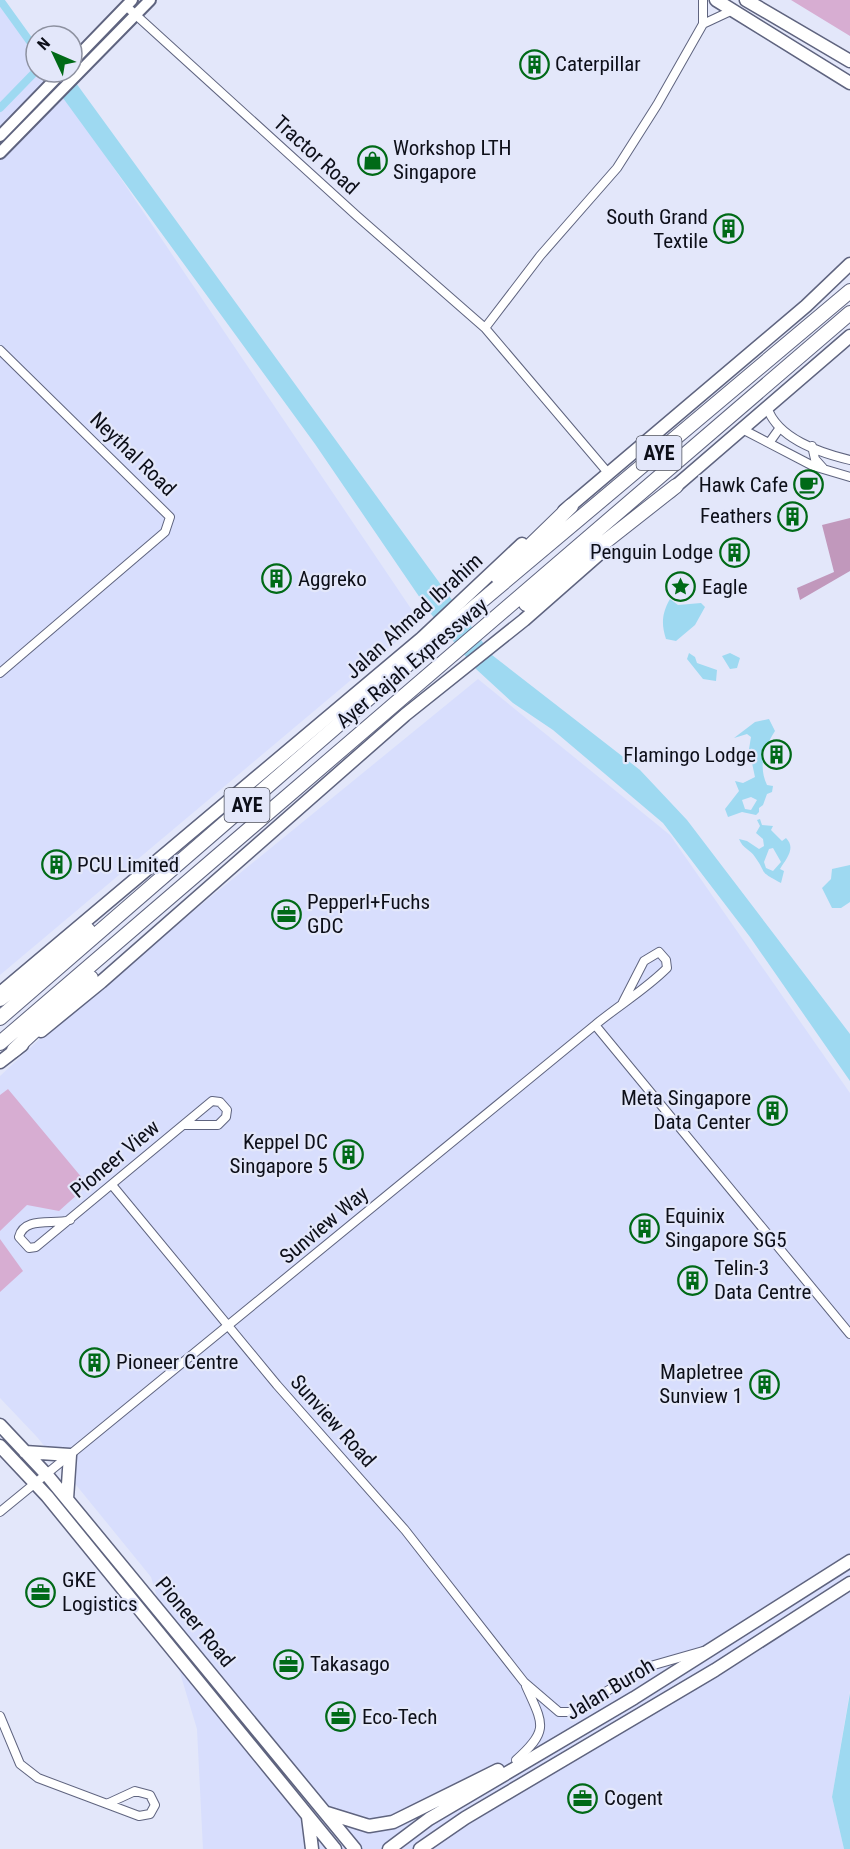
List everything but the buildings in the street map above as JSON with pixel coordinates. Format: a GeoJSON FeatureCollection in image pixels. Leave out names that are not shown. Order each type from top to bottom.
{"type":"FeatureCollection","features":[{"type":"Feature","properties":{"kind":"highway","name":"Ayer Rajah Expressway"},"geometry":{"type":"LineString","coordinates":[[0,1018],[466,614],[850,291]]}},
{"type":"Feature","properties":{"kind":"highway","name":"Ayer Rajah Expressway"},"geometry":{"type":"LineString","coordinates":[[0,1043],[109,952],[850,313]]}},
{"type":"Feature","properties":{"kind":"highway"},"geometry":{"type":"LineString","coordinates":[[488,626],[516,612],[676,486]]}},
{"type":"Feature","properties":{"kind":"highway"},"geometry":{"type":"LineString","coordinates":[[466,614],[473,601],[571,506]]}},
{"type":"Feature","properties":{"kind":"highway"},"geometry":{"type":"LineString","coordinates":[[0,999],[105,917],[145,892]]}},
{"type":"Feature","properties":{"kind":"highway"},"geometry":{"type":"LineString","coordinates":[[14,1050],[103,966],[109,952]]}},
{"type":"Feature","properties":{"kind":"main road"},"geometry":{"type":"LineString","coordinates":[[0,135],[75,74],[150,0]]}},
{"type":"Feature","properties":{"kind":"main road"},"geometry":{"type":"LineString","coordinates":[[716,0],[850,83]]}},
{"type":"Feature","properties":{"kind":"main road"},"geometry":{"type":"LineString","coordinates":[[746,0],[850,61]]}},
{"type":"Feature","properties":{"kind":"main road"},"geometry":{"type":"LineString","coordinates":[[84,50],[129,3]]}},
{"type":"Feature","properties":{"kind":"main road"},"geometry":{"type":"LineString","coordinates":[[0,153],[54,84]]}},
{"type":"Feature","properties":{"kind":"main road","name":"Jalan Ahmad Ibrahim"},"geometry":{"type":"LineString","coordinates":[[0,993],[422,638],[536,530],[571,506],[609,474],[806,306],[850,264]]}},
{"type":"Feature","properties":{"kind":"main road"},"geometry":{"type":"LineString","coordinates":[[0,1062],[67,1012],[310,796],[524,620],[850,336]]}},
{"type":"Feature","properties":{"kind":"main road","name":"Pioneer Road"},"geometry":{"type":"LineString","coordinates":[[0,1425],[47,1475],[327,1813],[354,1849]]}},
{"type":"Feature","properties":{"kind":"main road","name":"Pioneer Road"},"geometry":{"type":"LineString","coordinates":[[0,1446],[36,1484],[335,1849]]}},
{"type":"Feature","properties":{"kind":"main road"},"geometry":{"type":"LineString","coordinates":[[25,1452],[70,1455],[66,1499]]}},
{"type":"Feature","properties":{"kind":"main road","name":"Jalan Buroh"},"geometry":{"type":"LineString","coordinates":[[389,1849],[429,1819],[713,1649],[850,1561]]}},
{"type":"Feature","properties":{"kind":"main road","name":"Jalan Buroh"},"geometry":{"type":"LineString","coordinates":[[422,1848],[465,1818],[715,1670],[850,1583]]}},
{"type":"Feature","properties":{"kind":"main road"},"geometry":{"type":"LineString","coordinates":[[327,1813],[369,1826],[393,1822],[516,1760],[567,1738]]}},
{"type":"Feature","properties":{"kind":"main road"},"geometry":{"type":"LineString","coordinates":[[308,1816],[312,1849]]}},
{"type":"Feature","properties":{"kind":"street"},"geometry":{"type":"LineString","coordinates":[[485,328],[540,256],[622,161],[703,24],[702,0]]}},
{"type":"Feature","properties":{"kind":"street","name":"Tractor Road"},"geometry":{"type":"LineString","coordinates":[[129,3],[135,16],[485,328],[609,474]]}},
{"type":"Feature","properties":{"kind":"street"},"geometry":{"type":"LineString","coordinates":[[703,24],[733,10]]}},
{"type":"Feature","properties":{"kind":"street","name":"Neythal Road"},"geometry":{"type":"LineString","coordinates":[[0,673],[165,531],[170,517],[2,355]]}},
{"type":"Feature","properties":{"kind":"street"},"geometry":{"type":"LineString","coordinates":[[767,407],[778,429],[812,446],[850,460]]}},
{"type":"Feature","properties":{"kind":"street"},"geometry":{"type":"LineString","coordinates":[[742,429],[801,460],[850,477]]}},
{"type":"Feature","properties":{"kind":"street"},"geometry":{"type":"LineString","coordinates":[[769,443],[778,429]]}},
{"type":"Feature","properties":{"kind":"street"},"geometry":{"type":"LineString","coordinates":[[801,460],[812,446]]}},
{"type":"Feature","properties":{"kind":"street"},"geometry":{"type":"LineString","coordinates":[[812,446],[815,459],[824,469]]}},
{"type":"Feature","properties":{"kind":"street","name":"Sunview Way"},"geometry":{"type":"LineString","coordinates":[[0,1512],[623,1002],[632,999],[667,968],[666,960],[658,952],[644,961],[623,1002]]}},
{"type":"Feature","properties":{"kind":"street"},"geometry":{"type":"LineString","coordinates":[[595,1025],[850,1334]]}},
{"type":"Feature","properties":{"kind":"street","name":"Pioneer View"},"geometry":{"type":"LineString","coordinates":[[70,1220],[51,1224],[34,1222],[22,1230],[19,1237],[28,1248],[34,1249],[70,1220],[212,1101],[220,1102],[227,1110],[226,1117],[218,1125],[184,1125]]}},
{"type":"Feature","properties":{"kind":"street","name":"Sunview Road"},"geometry":{"type":"LineString","coordinates":[[112,1185],[277,1385],[405,1530],[524,1682],[559,1712],[572,1712],[647,1667],[713,1649]]}},
{"type":"Feature","properties":{"kind":"street","name":"Sunview Road"},"geometry":{"type":"LineString","coordinates":[[516,1760],[534,1744],[540,1729],[541,1716],[524,1682]]}},
{"type":"Feature","properties":{"kind":"street"},"geometry":{"type":"LineString","coordinates":[[0,1716],[20,1764],[38,1778],[143,1817],[150,1814],[155,1805],[150,1795],[135,1791],[109,1803]]}},
{"type":"Feature","properties":{"kind":"shaded area"},"geometry":{"type":"Polygon","coordinates":[[[0,0],[24,35],[24,84],[57,84],[420,622],[0,975],[0,0]]]}},
{"type":"Feature","properties":{"kind":"shaded area"},"geometry":{"type":"Polygon","coordinates":[[[791,0],[850,0],[850,36],[791,0]]]}},
{"type":"Feature","properties":{"kind":"shaded area"},"geometry":{"type":"Polygon","coordinates":[[[77,84],[492,655],[640,770],[687,820],[850,1034],[850,1081],[750,937],[663,823],[553,730],[513,703],[476,669],[431,614],[315,444],[63,98],[77,84]]]}},
{"type":"Feature","properties":{"kind":"shaded area"},"geometry":{"type":"Polygon","coordinates":[[[850,518],[850,571],[800,600],[797,588],[834,572],[822,525],[850,518]]]}},
{"type":"Feature","properties":{"kind":"shaded area"},"geometry":{"type":"Polygon","coordinates":[[[670,599],[678,605],[701,603],[705,607],[695,625],[676,641],[666,639],[663,628],[665,609],[670,599]]]}},
{"type":"Feature","properties":{"kind":"shaded area"},"geometry":{"type":"Polygon","coordinates":[[[689,653],[695,657],[697,663],[717,670],[716,681],[703,679],[687,659],[689,653]]]}},
{"type":"Feature","properties":{"kind":"shaded area"},"geometry":{"type":"Polygon","coordinates":[[[730,653],[740,658],[737,668],[730,669],[722,656],[730,653]]]}},
{"type":"Feature","properties":{"kind":"shaded area"},"geometry":{"type":"Polygon","coordinates":[[[478,679],[670,835],[850,1093],[850,1690],[832,1797],[844,1849],[203,1849],[197,1729],[151,1577],[37,1437],[0,1398],[0,1076],[60,1020],[478,679]]]}},
{"type":"Feature","properties":{"kind":"shaded area"},"geometry":{"type":"Polygon","coordinates":[[[769,719],[775,731],[765,751],[763,764],[764,778],[767,785],[773,786],[772,792],[767,794],[756,815],[742,812],[728,817],[725,809],[739,791],[735,781],[743,783],[755,777],[749,749],[751,737],[747,734],[734,738],[755,722],[769,719]],[[751,797],[742,800],[745,809],[751,810],[757,800],[751,797]]]}},
{"type":"Feature","properties":{"kind":"shaded area"},"geometry":{"type":"Polygon","coordinates":[[[760,819],[762,825],[773,826],[771,830],[782,841],[786,838],[789,842],[789,853],[780,869],[784,871],[781,883],[766,874],[753,854],[742,845],[739,839],[759,849],[764,846],[763,839],[756,833],[760,826],[757,820],[760,819]],[[773,848],[769,849],[764,862],[766,868],[773,871],[781,862],[773,848]]]}},
{"type":"Feature","properties":{"kind":"shaded area"},"geometry":{"type":"Polygon","coordinates":[[[850,865],[850,902],[841,908],[832,908],[822,888],[831,879],[832,869],[850,865]]]}},
{"type":"Feature","properties":{"kind":"shaded area"},"geometry":{"type":"Polygon","coordinates":[[[8,1089],[88,1185],[59,1211],[27,1205],[0,1231],[0,1095],[8,1089]]]}},
{"type":"Feature","properties":{"kind":"shaded area"},"geometry":{"type":"Polygon","coordinates":[[[0,1239],[23,1271],[0,1292],[0,1239]]]}},
{"type":"Feature","properties":{"kind":"shaded area"},"geometry":{"type":"Polygon","coordinates":[[[850,1693],[850,1849],[844,1849],[832,1797],[850,1693]]]}},
{"type":"Feature","properties":{"kind":"waterway"},"geometry":{"type":"LineString","coordinates":[[0,0],[24,33]]}},
{"type":"Feature","properties":{"kind":"waterway"},"geometry":{"type":"LineString","coordinates":[[0,108],[24,83]]}},
{"type":"Feature","properties":{"kind":"place","name":"Caterpillar"},"geometry":{"type":"Point","coordinates":[534,64]}},
{"type":"Feature","properties":{"kind":"place","name":"Workshop LTH Singapore"},"geometry":{"type":"Point","coordinates":[372,160]}},
{"type":"Feature","properties":{"kind":"place","name":"South Grand Textile"},"geometry":{"type":"Point","coordinates":[729,229]}},
{"type":"Feature","properties":{"kind":"place","name":"Hawk Cafe"},"geometry":{"type":"Point","coordinates":[809,485]}},
{"type":"Feature","properties":{"kind":"place","name":"Feathers"},"geometry":{"type":"Point","coordinates":[793,516]}},
{"type":"Feature","properties":{"kind":"place","name":"Penguin Lodge"},"geometry":{"type":"Point","coordinates":[734,552]}},
{"type":"Feature","properties":{"kind":"place","name":"Aggreko"},"geometry":{"type":"Point","coordinates":[277,579]}},
{"type":"Feature","properties":{"kind":"place","name":"Eagle"},"geometry":{"type":"Point","coordinates":[681,587]}},
{"type":"Feature","properties":{"kind":"place","name":"Flamingo Lodge"},"geometry":{"type":"Point","coordinates":[777,755]}},
{"type":"Feature","properties":{"kind":"place","name":"PCU Limited"},"geometry":{"type":"Point","coordinates":[56,865]}},
{"type":"Feature","properties":{"kind":"place","name":"Pepperl+Fuchs GDC"},"geometry":{"type":"Point","coordinates":[286,914]}},
{"type":"Feature","properties":{"kind":"place","name":"Meta Singapore Data Center"},"geometry":{"type":"Point","coordinates":[772,1110]}},
{"type":"Feature","properties":{"kind":"place","name":"Keppel DC Singapore 5"},"geometry":{"type":"Point","coordinates":[349,1154]}},
{"type":"Feature","properties":{"kind":"place","name":"Equinix Singapore SG5"},"geometry":{"type":"Point","coordinates":[644,1228]}},
{"type":"Feature","properties":{"kind":"place","name":"Telin-3 Data Centre"},"geometry":{"type":"Point","coordinates":[693,1280]}},
{"type":"Feature","properties":{"kind":"place","name":"Pioneer Centre"},"geometry":{"type":"Point","coordinates":[95,1362]}},
{"type":"Feature","properties":{"kind":"place","name":"Mapletree Sunview 1"},"geometry":{"type":"Point","coordinates":[764,1384]}},
{"type":"Feature","properties":{"kind":"place","name":"GKE Logistics"},"geometry":{"type":"Point","coordinates":[41,1592]}},
{"type":"Feature","properties":{"kind":"place","name":"Takasago"},"geometry":{"type":"Point","coordinates":[289,1664]}},
{"type":"Feature","properties":{"kind":"place","name":"Eco-Tech"},"geometry":{"type":"Point","coordinates":[341,1717]}},
{"type":"Feature","properties":{"kind":"place","name":"Cogent"},"geometry":{"type":"Point","coordinates":[583,1798]}}]}
